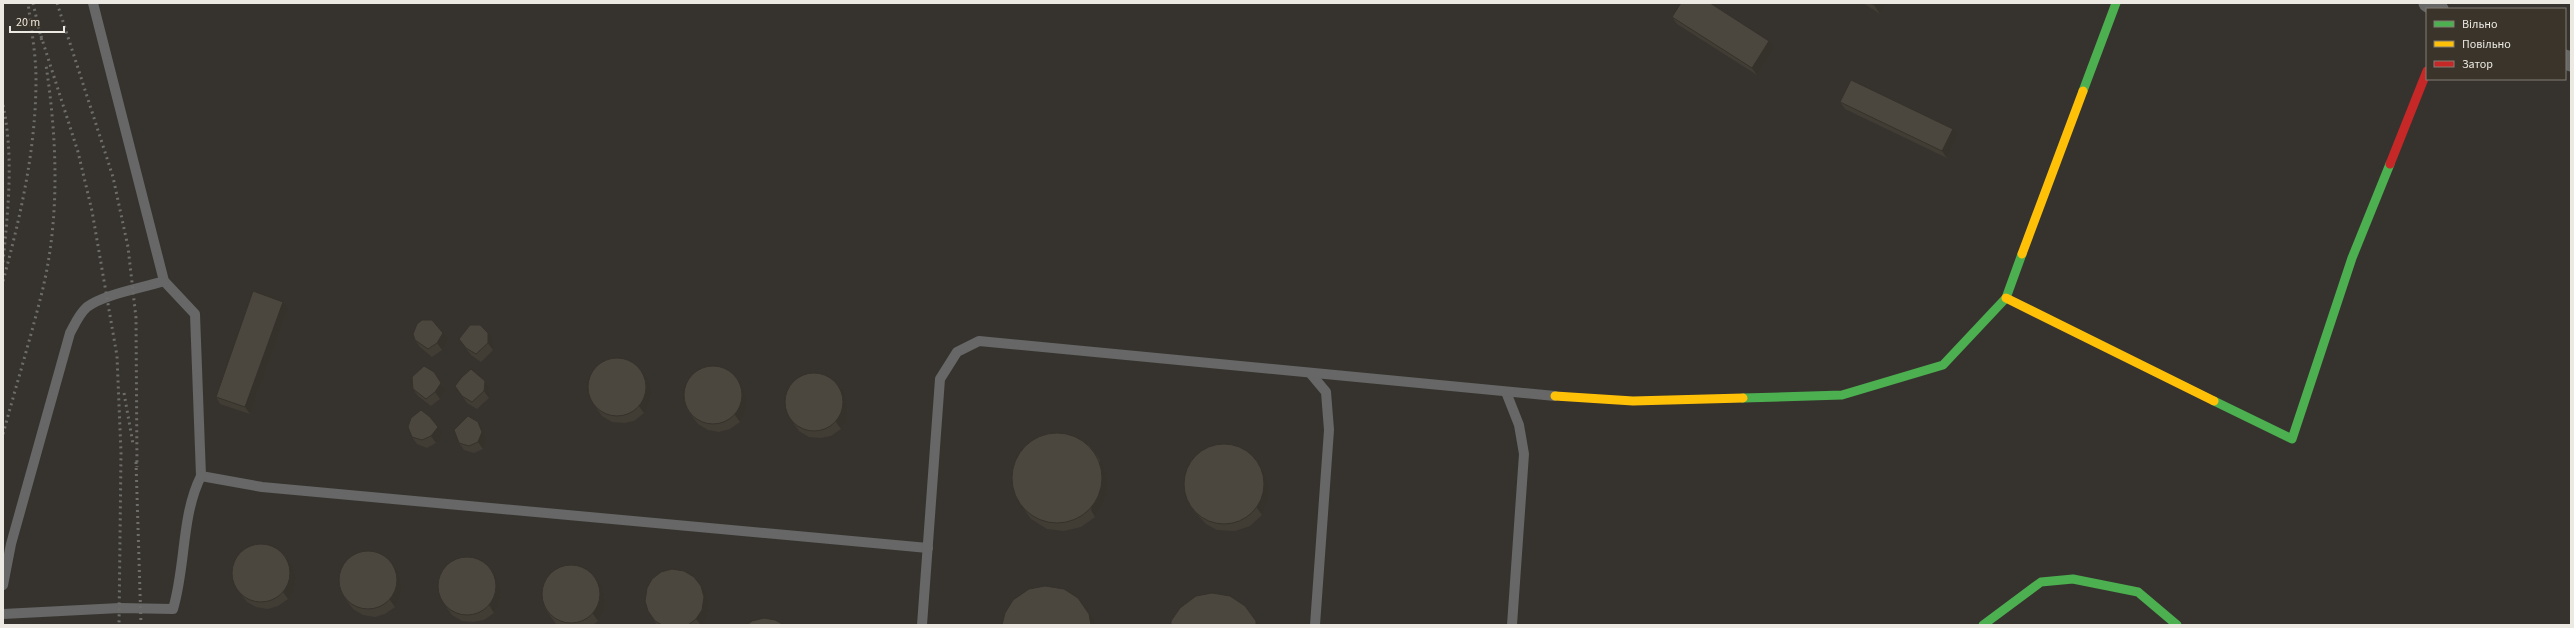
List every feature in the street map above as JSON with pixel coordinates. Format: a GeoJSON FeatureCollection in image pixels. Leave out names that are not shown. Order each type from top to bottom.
{"type":"FeatureCollection","features":[{"type":"Feature","properties":{"kind":"street"},"geometry":{"type":"LineString","coordinates":[[1555,396],[1633,401],[1842,395],[1943,365],[2006,298],[2116,3]]}},
{"type":"Feature","properties":{"kind":"street"},"geometry":{"type":"LineString","coordinates":[[2428,3],[2437,8]]}},
{"type":"Feature","properties":{"kind":"street"},"geometry":{"type":"LineString","coordinates":[[2006,298],[2292,439],[2352,258],[2426,73]]}},
{"type":"Feature","properties":{"kind":"street"},"geometry":{"type":"LineString","coordinates":[[1983,625],[2041,582],[2073,580],[2138,592],[2177,625]]}},
{"type":"Feature","properties":{"kind":"lane"},"geometry":{"type":"LineString","coordinates":[[3,614],[120,608],[173,609],[180,586],[192,494],[201,476],[195,314],[164,282],[93,3]]}},
{"type":"Feature","properties":{"kind":"lane"},"geometry":{"type":"LineString","coordinates":[[3,584],[11,544],[70,333],[80,315],[88,307],[106,298],[164,282]]}},
{"type":"Feature","properties":{"kind":"lane"},"geometry":{"type":"LineString","coordinates":[[922,625],[940,379],[957,352],[979,341],[1311,374],[1555,396]]}},
{"type":"Feature","properties":{"kind":"lane"},"geometry":{"type":"LineString","coordinates":[[1311,374],[1326,392],[1329,430],[1315,625]]}},
{"type":"Feature","properties":{"kind":"lane"},"geometry":{"type":"LineString","coordinates":[[1506,392],[1519,425],[1524,454],[1512,625]]}},
{"type":"Feature","properties":{"kind":"lane"},"geometry":{"type":"LineString","coordinates":[[201,476],[262,487],[928,548]]}},
{"type":"Feature","properties":{"kind":"building"},"geometry":{"type":"Polygon","coordinates":[[[1681,3],[1710,3],[1769,41],[1752,68],[1672,17],[1681,3]]]}},
{"type":"Feature","properties":{"kind":"building"},"geometry":{"type":"Polygon","coordinates":[[[1851,80],[1953,129],[1942,151],[1840,102],[1851,80]]]}},
{"type":"Feature","properties":{"kind":"building"},"geometry":{"type":"Polygon","coordinates":[[[253,291],[283,302],[245,407],[216,397],[253,291]]]}},
{"type":"Feature","properties":{"kind":"building"},"geometry":{"type":"Polygon","coordinates":[[[422,320],[432,320],[443,333],[437,343],[428,349],[415,340],[413,334],[417,324],[422,320]]]}},
{"type":"Feature","properties":{"kind":"building"},"geometry":{"type":"Polygon","coordinates":[[[470,325],[480,325],[488,333],[488,343],[476,354],[466,348],[459,339],[470,325]]]}},
{"type":"Feature","properties":{"kind":"building"},"geometry":{"type":"Polygon","coordinates":[[[611,358],[623,358],[638,366],[646,381],[646,393],[638,408],[623,416],[611,416],[596,408],[588,393],[588,381],[596,366],[611,358]]]}},
{"type":"Feature","properties":{"kind":"building"},"geometry":{"type":"Polygon","coordinates":[[[424,366],[434,372],[441,383],[435,392],[426,399],[413,389],[412,377],[424,366]]]}},
{"type":"Feature","properties":{"kind":"building"},"geometry":{"type":"Polygon","coordinates":[[[707,366],[719,366],[734,374],[742,389],[742,401],[734,416],[719,424],[707,424],[692,416],[684,401],[684,389],[692,374],[707,366]]]}},
{"type":"Feature","properties":{"kind":"building"},"geometry":{"type":"Polygon","coordinates":[[[471,369],[485,381],[484,391],[472,402],[462,396],[455,386],[471,369]]]}},
{"type":"Feature","properties":{"kind":"building"},"geometry":{"type":"Polygon","coordinates":[[[808,373],[820,373],[835,381],[843,396],[843,408],[835,423],[820,431],[808,431],[793,423],[785,408],[785,396],[793,381],[808,373]]]}},
{"type":"Feature","properties":{"kind":"building"},"geometry":{"type":"Polygon","coordinates":[[[421,410],[430,417],[438,427],[431,436],[422,440],[412,437],[408,427],[411,418],[421,410]]]}},
{"type":"Feature","properties":{"kind":"building"},"geometry":{"type":"Polygon","coordinates":[[[468,416],[478,422],[482,432],[478,442],[469,446],[459,443],[454,430],[468,416]]]}},
{"type":"Feature","properties":{"kind":"building"},"geometry":{"type":"Polygon","coordinates":[[[1057,433],[1074,436],[1089,446],[1099,461],[1102,478],[1099,495],[1089,510],[1074,520],[1057,523],[1040,520],[1025,510],[1015,495],[1012,478],[1015,461],[1025,446],[1040,436],[1057,433]]]}},
{"type":"Feature","properties":{"kind":"building"},"geometry":{"type":"Polygon","coordinates":[[[1224,444],[1239,447],[1252,456],[1261,469],[1264,484],[1261,499],[1252,512],[1239,521],[1224,524],[1209,521],[1196,512],[1187,499],[1184,484],[1187,469],[1196,456],[1209,447],[1224,444]]]}},
{"type":"Feature","properties":{"kind":"building"},"geometry":{"type":"Polygon","coordinates":[[[255,544],[267,544],[282,552],[290,567],[290,579],[282,594],[267,602],[255,602],[240,594],[232,579],[232,567],[240,552],[255,544]]]}},
{"type":"Feature","properties":{"kind":"building"},"geometry":{"type":"Polygon","coordinates":[[[362,551],[374,551],[389,559],[397,574],[397,586],[389,601],[374,609],[362,609],[347,601],[339,586],[339,574],[347,559],[362,551]]]}},
{"type":"Feature","properties":{"kind":"building"},"geometry":{"type":"Polygon","coordinates":[[[461,557],[473,557],[488,565],[496,580],[496,592],[488,607],[473,615],[461,615],[446,607],[438,592],[438,580],[446,565],[461,557]]]}},
{"type":"Feature","properties":{"kind":"building"},"geometry":{"type":"Polygon","coordinates":[[[565,565],[577,565],[592,573],[600,588],[600,600],[592,615],[577,623],[565,623],[550,615],[542,600],[542,588],[550,573],[565,565]]]}},
{"type":"Feature","properties":{"kind":"building"},"geometry":{"type":"Polygon","coordinates":[[[672,569],[684,571],[694,577],[701,586],[704,597],[702,610],[696,619],[688,625],[662,625],[655,621],[648,611],[645,601],[647,588],[652,579],[661,572],[672,569]]]}},
{"type":"Feature","properties":{"kind":"building"},"geometry":{"type":"Polygon","coordinates":[[[1045,586],[1064,589],[1078,598],[1089,614],[1091,625],[1002,625],[1005,613],[1013,600],[1029,589],[1045,586]]]}},
{"type":"Feature","properties":{"kind":"building"},"geometry":{"type":"Polygon","coordinates":[[[1212,593],[1230,596],[1245,606],[1256,621],[1256,625],[1171,625],[1171,621],[1180,608],[1196,596],[1212,593]]]}},
{"type":"Feature","properties":{"kind":"building"},"geometry":{"type":"Polygon","coordinates":[[[764,618],[775,620],[784,625],[747,625],[752,621],[764,618]]]}},
{"type":"Feature","properties":{"kind":"railway"},"geometry":{"type":"LineString","coordinates":[[3,281],[16,231],[26,181],[33,130],[36,70],[28,3]]}},
{"type":"Feature","properties":{"kind":"railway"},"geometry":{"type":"LineString","coordinates":[[33,3],[42,42]]}},
{"type":"Feature","properties":{"kind":"railway"},"geometry":{"type":"LineString","coordinates":[[57,3],[113,177],[128,247],[136,318],[137,467]]}},
{"type":"Feature","properties":{"kind":"railway"},"geometry":{"type":"LineString","coordinates":[[41,36],[78,152],[92,211],[117,356],[121,453],[119,625]]}},
{"type":"Feature","properties":{"kind":"railway"},"geometry":{"type":"LineString","coordinates":[[3,434],[43,288],[52,233],[55,177],[53,121],[46,65]]}},
{"type":"Feature","properties":{"kind":"railway"},"geometry":{"type":"LineString","coordinates":[[3,105],[9,164],[8,203],[3,262]]}},
{"type":"Feature","properties":{"kind":"railway"},"geometry":{"type":"LineString","coordinates":[[124,393],[133,444]]}},
{"type":"Feature","properties":{"kind":"railway"},"geometry":{"type":"LineString","coordinates":[[136,462],[141,625]]}},
{"type":"Feature","properties":{"kind":"traffic: fast"},"geometry":{"type":"LineString","coordinates":[[2083,91],[2116,3]]}},
{"type":"Feature","properties":{"kind":"traffic: fast"},"geometry":{"type":"LineString","coordinates":[[2214,401],[2292,439],[2352,258],[2390,164]]}},
{"type":"Feature","properties":{"kind":"traffic: fast"},"geometry":{"type":"LineString","coordinates":[[1743,398],[1842,395],[1943,365],[2006,298],[2022,254]]}},
{"type":"Feature","properties":{"kind":"traffic: fast"},"geometry":{"type":"LineString","coordinates":[[1983,625],[2041,582],[2073,579],[2138,592],[2177,625]]}},
{"type":"Feature","properties":{"kind":"traffic: slow"},"geometry":{"type":"LineString","coordinates":[[2022,254],[2083,91]]}},
{"type":"Feature","properties":{"kind":"traffic: slow"},"geometry":{"type":"LineString","coordinates":[[2006,298],[2214,401]]}},
{"type":"Feature","properties":{"kind":"traffic: slow"},"geometry":{"type":"LineString","coordinates":[[1555,396],[1633,401],[1743,398]]}},
{"type":"Feature","properties":{"kind":"traffic: jam"},"geometry":{"type":"LineString","coordinates":[[2390,164],[2426,74]]}}]}
